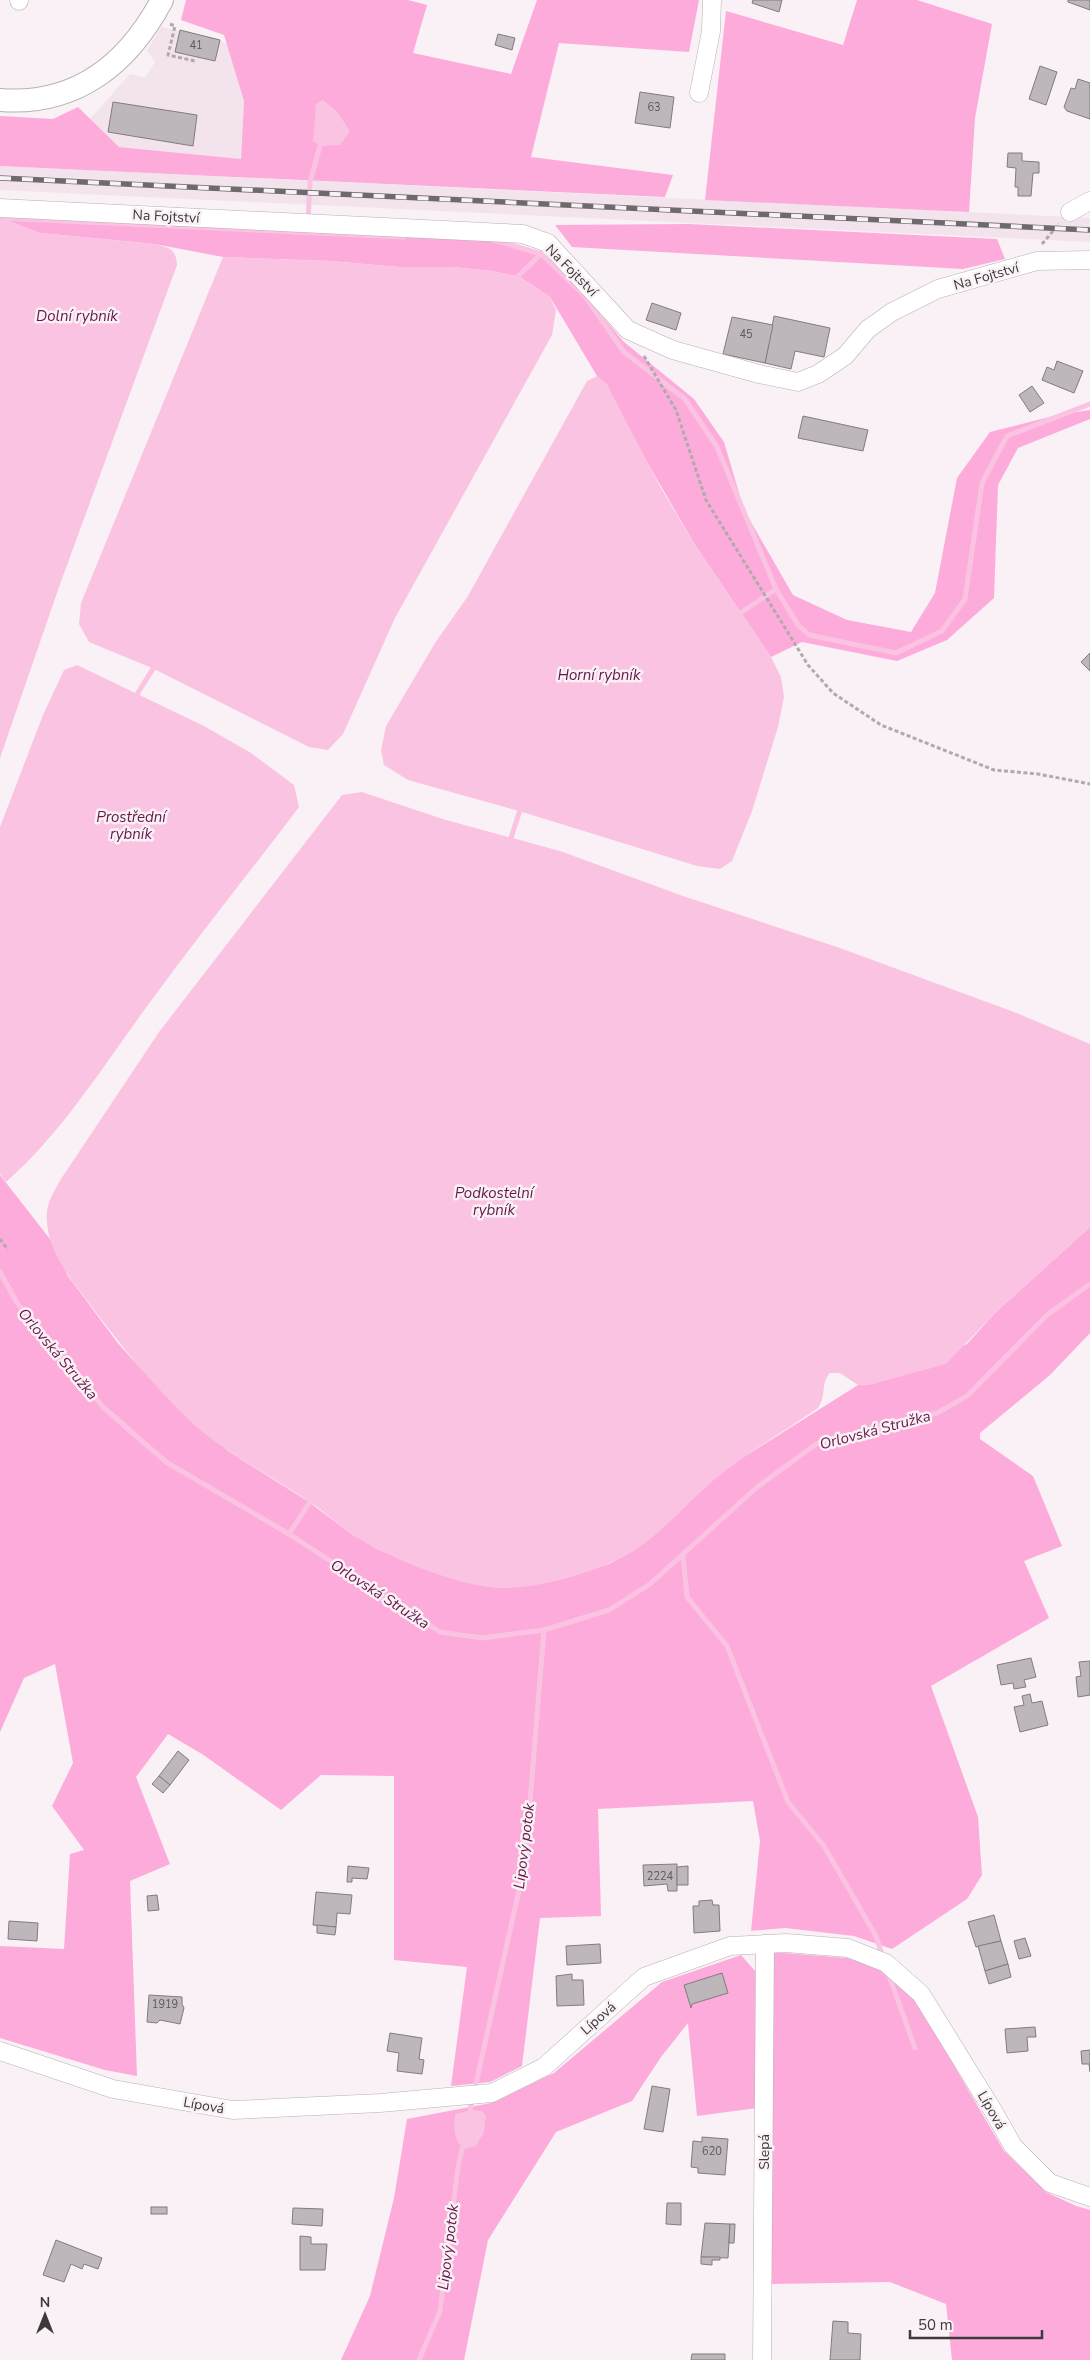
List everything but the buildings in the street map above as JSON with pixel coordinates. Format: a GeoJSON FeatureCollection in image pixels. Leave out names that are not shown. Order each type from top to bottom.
{"type":"FeatureCollection","features":[{"type":"Feature","properties":{"kind":"street"},"geometry":{"type":"LineString","coordinates":[[0,100],[18,101],[49,97],[92,79],[128,52],[148,26],[162,0]]}},
{"type":"Feature","properties":{"kind":"street"},"geometry":{"type":"LineString","coordinates":[[699,93],[711,31],[712,0]]}},
{"type":"Feature","properties":{"kind":"street"},"geometry":{"type":"LineString","coordinates":[[1070,212],[1090,201]]}},
{"type":"Feature","properties":{"kind":"street","name":"Na Fojtství"},"geometry":{"type":"LineString","coordinates":[[0,208],[523,234],[548,243],[628,330],[672,350],[759,374],[798,382],[818,374],[844,356],[868,329],[892,312],[938,289],[1037,262],[1090,260]]}},
{"type":"Feature","properties":{"kind":"street","name":"Lípová"},"geometry":{"type":"LineString","coordinates":[[0,2051],[112,2089],[234,2110],[380,2103],[492,2093],[544,2067],[644,1977],[730,1946],[786,1943],[848,1948],[886,1963],[921,1994],[1013,2146],[1050,2183],[1090,2197]]}},
{"type":"Feature","properties":{"kind":"street","name":"Slepá"},"geometry":{"type":"LineString","coordinates":[[762,2360],[765,1944]]}},
{"type":"Feature","properties":{"kind":"path"},"geometry":{"type":"LineString","coordinates":[[166,22],[175,26],[168,55],[195,61]]}},
{"type":"Feature","properties":{"kind":"path"},"geometry":{"type":"LineString","coordinates":[[1037,262],[1041,246],[1070,212]]}},
{"type":"Feature","properties":{"kind":"path"},"geometry":{"type":"LineString","coordinates":[[628,330],[676,410],[706,500],[808,665],[833,693],[881,725],[994,770],[1038,774],[1090,784]]}},
{"type":"Feature","properties":{"kind":"path"},"geometry":{"type":"LineString","coordinates":[[0,1239],[8,1250]]}},
{"type":"Feature","properties":{"kind":"shaded area"},"geometry":{"type":"Polygon","coordinates":[[[186,0],[408,0],[427,5],[413,53],[511,74],[537,0],[699,0],[689,52],[559,43],[531,157],[673,175],[665,197],[0,166],[0,116],[53,119],[78,107],[119,147],[241,159],[244,101],[224,35],[181,20],[186,0]],[[322,100],[340,145],[349,131],[337,112],[322,100]]]}},
{"type":"Feature","properties":{"kind":"shaded area"},"geometry":{"type":"Polygon","coordinates":[[[857,0],[917,0],[992,24],[975,118],[969,212],[705,200],[726,11],[843,45],[857,0]]]}},
{"type":"Feature","properties":{"kind":"shaded area"},"geometry":{"type":"Polygon","coordinates":[[[161,27],[221,41],[228,45],[244,101],[241,159],[119,147],[90,119],[130,74],[145,78],[155,62],[147,51],[161,27]]]}},
{"type":"Feature","properties":{"kind":"shaded area"},"geometry":{"type":"Polygon","coordinates":[[[0,166],[1090,218],[1090,242],[0,190],[0,166]]]}},
{"type":"Feature","properties":{"kind":"shaded area"},"geometry":{"type":"Polygon","coordinates":[[[0,218],[496,241],[541,254],[584,295],[624,342],[694,399],[724,442],[744,510],[793,595],[847,620],[911,632],[935,593],[957,478],[990,432],[1057,415],[1090,410],[1090,419],[1018,448],[998,485],[994,598],[947,640],[897,661],[802,642],[771,657],[695,545],[632,436],[607,385],[597,376],[550,297],[520,277],[492,271],[451,267],[398,267],[330,261],[223,257],[155,244],[40,233],[0,218]]]}},
{"type":"Feature","properties":{"kind":"shaded area"},"geometry":{"type":"Polygon","coordinates":[[[688,224],[997,239],[1005,259],[963,269],[572,247],[555,225],[688,224]]]}},
{"type":"Feature","properties":{"kind":"shaded area"},"geometry":{"type":"Polygon","coordinates":[[[0,1175],[50,1239],[68,1276],[117,1342],[144,1372],[228,1451],[309,1502],[350,1533],[379,1550],[435,1572],[474,1584],[502,1588],[538,1584],[609,1564],[635,1550],[710,1482],[739,1460],[858,1385],[873,1384],[967,1344],[995,1313],[1090,1227],[1090,1333],[1050,1375],[980,1433],[980,1439],[1033,1476],[1062,1546],[1024,1561],[1049,1618],[931,1686],[978,1817],[982,1875],[967,1899],[892,1949],[854,1936],[785,1928],[751,1931],[760,1841],[753,1801],[598,1809],[601,1916],[540,1918],[522,2066],[490,2082],[451,2086],[467,1967],[394,1960],[394,1776],[321,1775],[281,1810],[202,1754],[168,1734],[136,1777],[170,1864],[130,1881],[137,2076],[105,2070],[0,2038],[0,1946],[64,1949],[70,1854],[84,1850],[52,1806],[73,1763],[55,1664],[24,1678],[0,1732],[0,1175]]]}},
{"type":"Feature","properties":{"kind":"shaded area"},"geometry":{"type":"Polygon","coordinates":[[[771,1952],[847,1958],[880,1969],[915,1999],[1004,2151],[1046,2192],[1076,2206],[1090,2210],[1090,2360],[952,2360],[946,2304],[890,2282],[771,2284],[771,1952]]]}},
{"type":"Feature","properties":{"kind":"shaded area"},"geometry":{"type":"Polygon","coordinates":[[[741,1955],[755,1971],[757,2108],[697,2116],[688,2023],[661,2057],[632,2101],[556,2132],[488,2240],[464,2360],[341,2360],[370,2296],[394,2198],[407,2119],[491,2103],[554,2073],[662,1982],[741,1955]]]}},
{"type":"Feature","properties":{"kind":"water"},"geometry":{"type":"Polygon","coordinates":[[[322,100],[337,112],[350,131],[340,145],[320,146],[313,141],[316,104],[322,100]]]}},
{"type":"Feature","properties":{"kind":"water","name":"Dolní rybník"},"geometry":{"type":"Polygon","coordinates":[[[0,218],[40,233],[155,244],[174,252],[177,265],[59,587],[0,758],[0,218]]]}},
{"type":"Feature","properties":{"kind":"water"},"geometry":{"type":"Polygon","coordinates":[[[223,257],[330,261],[398,267],[451,267],[492,271],[520,277],[550,297],[556,310],[552,335],[395,618],[343,734],[328,750],[309,747],[152,668],[89,642],[79,624],[81,603],[223,257]]]}},
{"type":"Feature","properties":{"kind":"water","name":"Horní rybník"},"geometry":{"type":"Polygon","coordinates":[[[597,376],[607,385],[661,488],[695,545],[771,657],[781,677],[784,697],[778,727],[752,811],[732,861],[720,869],[697,866],[519,811],[408,780],[384,765],[381,750],[386,726],[435,643],[468,596],[587,381],[597,376]]]}},
{"type":"Feature","properties":{"kind":"water","name":"Prostřední rybník"},"geometry":{"type":"Polygon","coordinates":[[[77,665],[204,726],[251,753],[294,785],[299,807],[167,980],[64,1120],[27,1163],[6,1182],[0,1174],[0,827],[43,715],[64,670],[77,665]]]}},
{"type":"Feature","properties":{"kind":"water","name":"Podkostelní rybník"},"geometry":{"type":"Polygon","coordinates":[[[362,792],[446,820],[560,851],[683,896],[840,948],[1014,1012],[1090,1044],[1090,1227],[995,1313],[946,1364],[873,1384],[858,1385],[840,1373],[830,1373],[825,1381],[821,1403],[818,1408],[720,1475],[647,1542],[606,1565],[553,1582],[519,1587],[486,1587],[445,1577],[423,1569],[364,1541],[293,1491],[217,1443],[176,1407],[126,1351],[70,1278],[52,1245],[47,1222],[47,1210],[55,1189],[159,1032],[342,795],[362,792]]]}},
{"type":"Feature","properties":{"kind":"water"},"geometry":{"type":"Polygon","coordinates":[[[473,2110],[482,2111],[486,2116],[484,2132],[476,2146],[464,2149],[456,2137],[455,2114],[473,2110]]]}},
{"type":"Feature","properties":{"kind":"waterway"},"geometry":{"type":"LineString","coordinates":[[308,222],[310,182],[320,146]]}},
{"type":"Feature","properties":{"kind":"waterway"},"geometry":{"type":"LineString","coordinates":[[0,218],[404,237]]}},
{"type":"Feature","properties":{"kind":"waterway"},"geometry":{"type":"LineString","coordinates":[[494,240],[541,254],[584,295],[624,352],[685,399],[717,447],[776,589],[798,625],[809,635],[896,653],[942,631],[965,599],[982,483],[1007,436],[1090,404]]}},
{"type":"Feature","properties":{"kind":"waterway"},"geometry":{"type":"LineString","coordinates":[[513,281],[541,254]]}},
{"type":"Feature","properties":{"kind":"waterway"},"geometry":{"type":"LineString","coordinates":[[736,616],[776,589]]}},
{"type":"Feature","properties":{"kind":"waterway"},"geometry":{"type":"LineString","coordinates":[[134,699],[156,664]]}},
{"type":"Feature","properties":{"kind":"waterway"},"geometry":{"type":"LineString","coordinates":[[509,844],[521,807]]}},
{"type":"Feature","properties":{"kind":"waterway","name":"Orlovská Stružka"},"geometry":{"type":"LineString","coordinates":[[0,1272],[17,1303],[103,1407],[166,1462],[289,1534],[440,1632],[482,1638],[544,1630],[609,1610],[650,1584],[756,1488],[816,1444],[937,1413],[967,1396],[1047,1315],[1090,1284]]}},
{"type":"Feature","properties":{"kind":"waterway"},"geometry":{"type":"LineString","coordinates":[[289,1534],[313,1497]]}},
{"type":"Feature","properties":{"kind":"waterway"},"geometry":{"type":"LineString","coordinates":[[683,1556],[687,1597],[727,1646],[788,1802],[824,1846],[876,1936],[883,1958]]}},
{"type":"Feature","properties":{"kind":"waterway","name":"Lipový potok"},"geometry":{"type":"LineString","coordinates":[[475,2088],[525,1863],[544,1630]]}},
{"type":"Feature","properties":{"kind":"waterway"},"geometry":{"type":"LineString","coordinates":[[888,1973],[915,2048]]}},
{"type":"Feature","properties":{"kind":"waterway","name":"Lipový potok"},"geometry":{"type":"LineString","coordinates":[[469,2116],[472,2101]]}},
{"type":"Feature","properties":{"kind":"waterway","name":"Lipový potok"},"geometry":{"type":"LineString","coordinates":[[419,2360],[440,2311],[458,2167],[464,2141]]}},
{"type":"Feature","properties":{"kind":"railway"},"geometry":{"type":"LineString","coordinates":[[0,178],[1090,230]]}}]}
